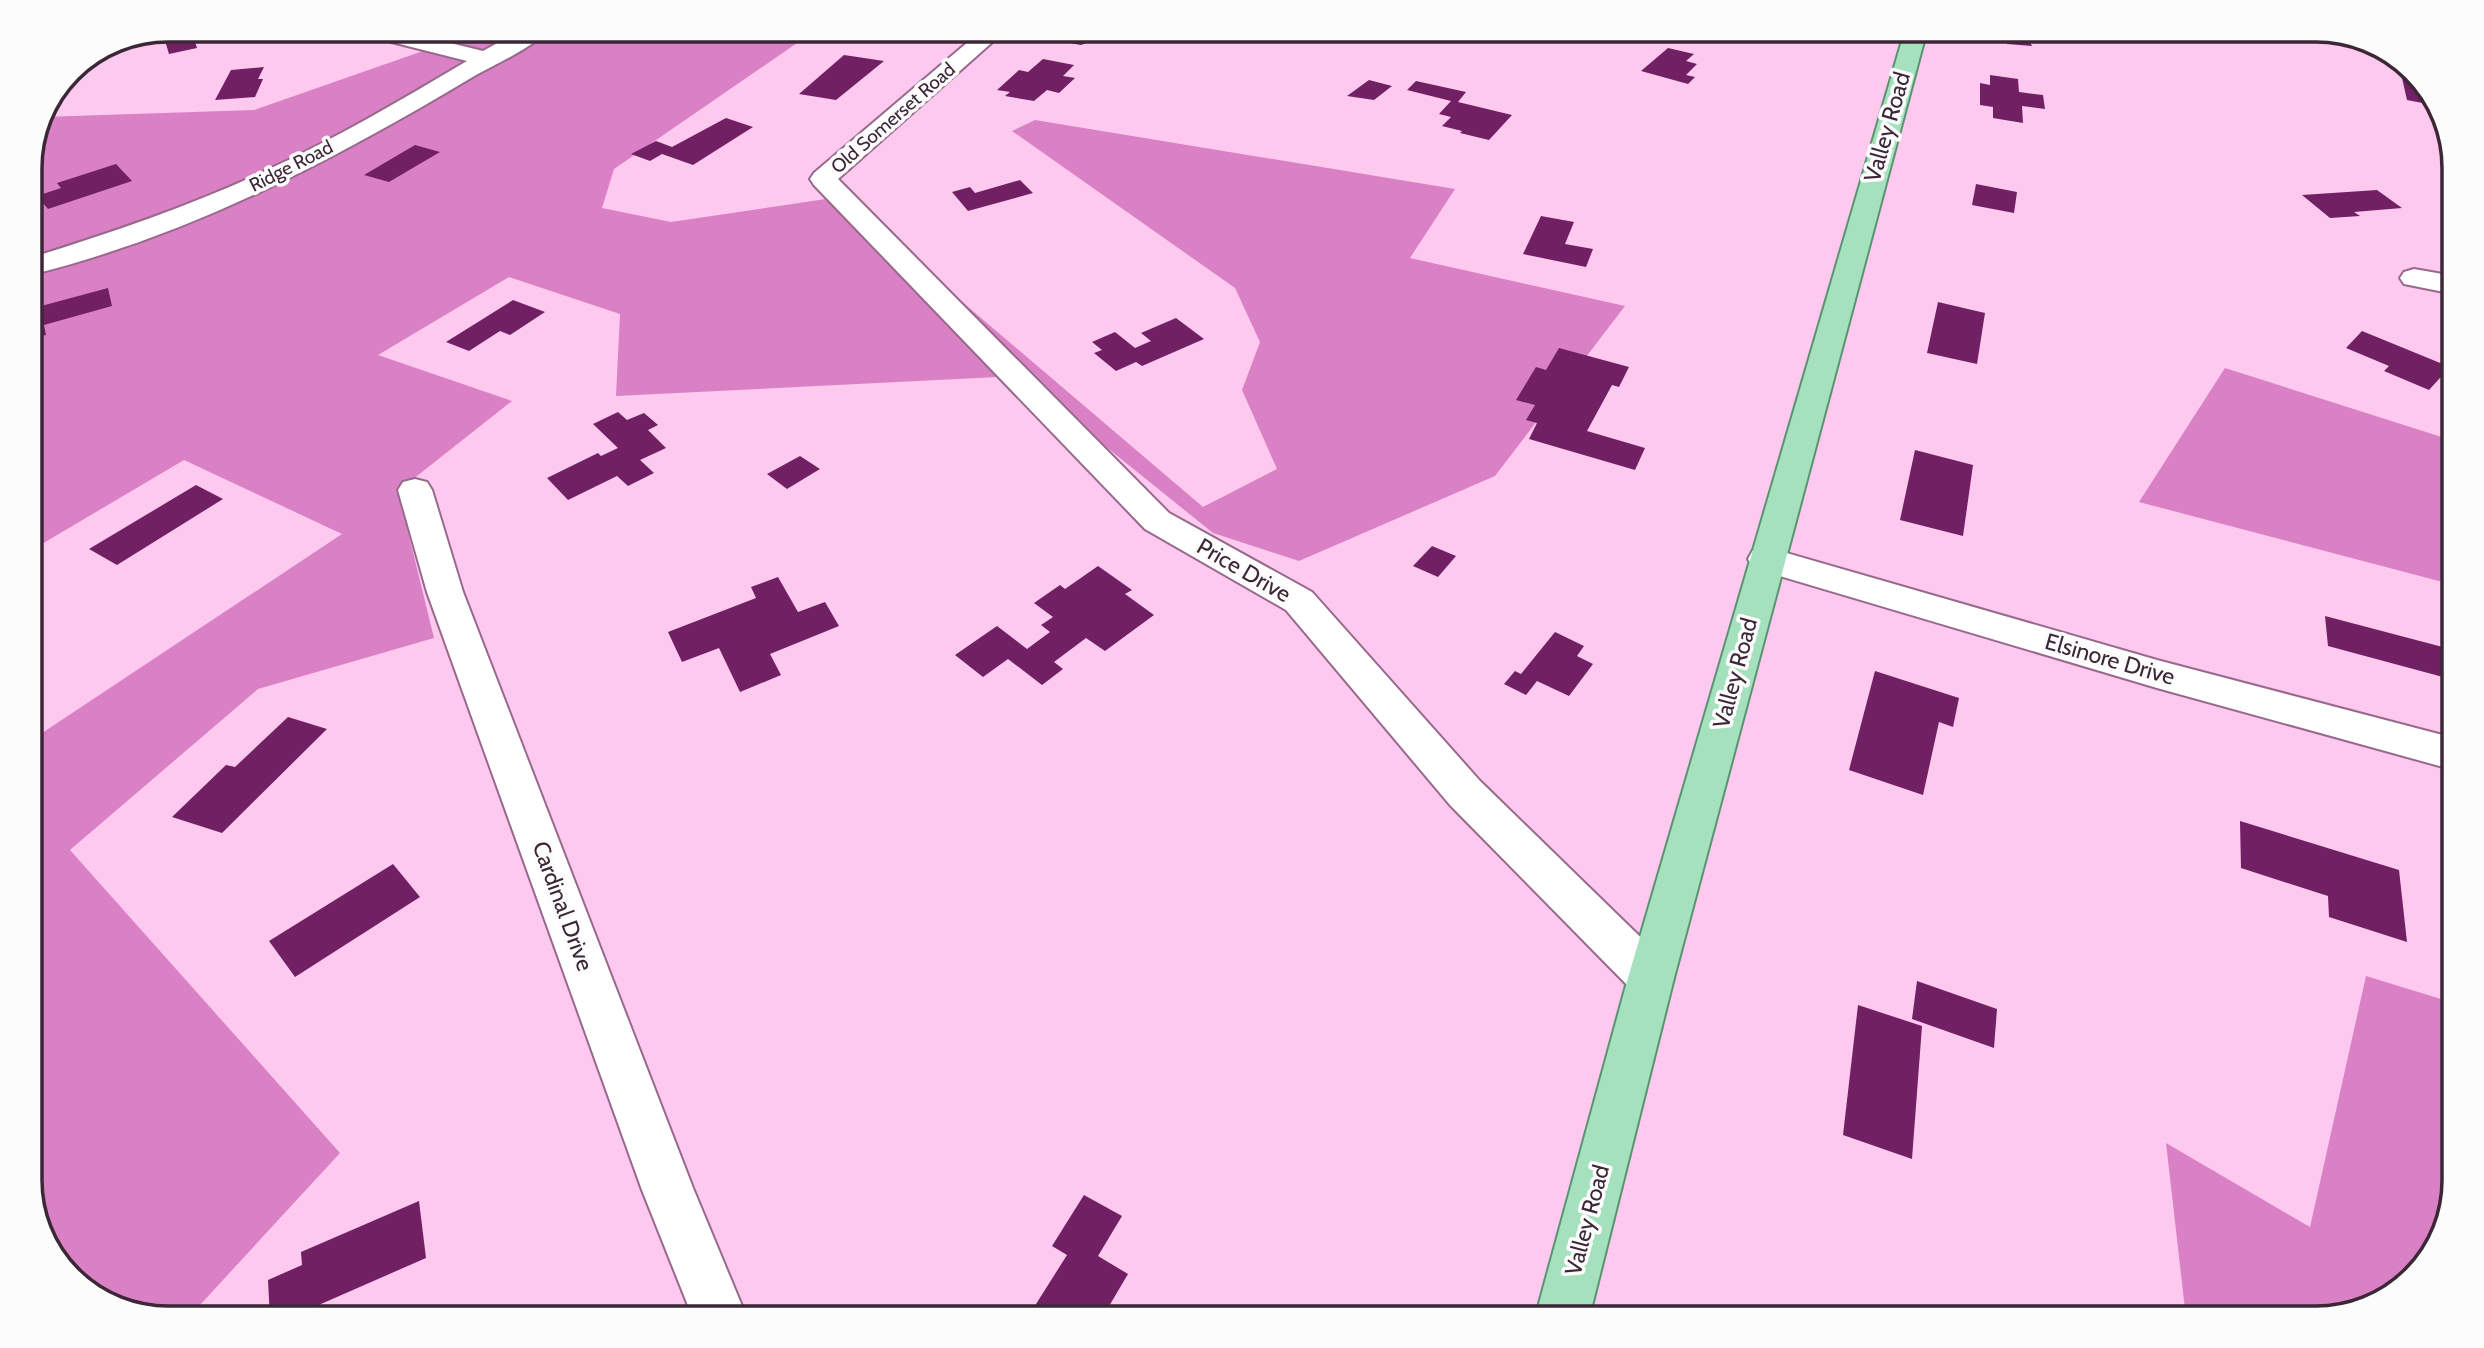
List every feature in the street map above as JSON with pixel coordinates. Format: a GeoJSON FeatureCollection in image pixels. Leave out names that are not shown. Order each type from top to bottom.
{"type":"FeatureCollection","features":[{"type":"Feature","properties":{"kind":"main road","name":"Valley Road"},"geometry":{"type":"LineString","coordinates":[[1565,1306],[1651,978],[1766,559],[1913,42]]}},
{"type":"Feature","properties":{"kind":"street"},"geometry":{"type":"LineString","coordinates":[[419,42],[486,59]]}},
{"type":"Feature","properties":{"kind":"street","name":"Ridge Road"},"geometry":{"type":"LineString","coordinates":[[42,263],[157,225],[238,193],[330,147],[515,42]]}},
{"type":"Feature","properties":{"kind":"street","name":"Old Somerset Road"},"geometry":{"type":"LineString","coordinates":[[823,179],[981,42]]}},
{"type":"Feature","properties":{"kind":"street","name":"Price Drive"},"geometry":{"type":"LineString","coordinates":[[823,179],[1157,521],[1299,601],[1465,793],[1651,978]]}},
{"type":"Feature","properties":{"kind":"street"},"geometry":{"type":"LineString","coordinates":[[2414,278],[2442,283]]}},
{"type":"Feature","properties":{"kind":"street","name":"Cardinal Drive"},"geometry":{"type":"LineString","coordinates":[[415,490],[445,592],[668,1190],[715,1306]]}},
{"type":"Feature","properties":{"kind":"street","name":"Elsinore Drive"},"geometry":{"type":"LineString","coordinates":[[1766,559],[2157,674],[2442,751]]}},
{"type":"Feature","properties":{"kind":"shaded area"},"geometry":{"type":"Polygon","coordinates":[[[449,42],[799,42],[614,169],[602,208],[671,222],[839,197],[1203,507],[1277,469],[1242,390],[1260,342],[1235,288],[1012,131],[1035,120],[1455,189],[1410,258],[1625,306],[1495,476],[1299,561],[1213,533],[1018,376],[616,396],[620,314],[509,277],[378,355],[512,401],[398,491],[434,638],[258,689],[70,850],[340,1153],[199,1306],[152,1305],[112,1293],[85,1275],[63,1250],[44,1204],[42,733],[342,534],[184,460],[42,544],[42,160],[46,136],[54,117],[254,110],[449,42]]]}},
{"type":"Feature","properties":{"kind":"shaded area"},"geometry":{"type":"Polygon","coordinates":[[[2225,368],[2442,437],[2442,582],[2139,502],[2225,368]]]}},
{"type":"Feature","properties":{"kind":"shaded area"},"geometry":{"type":"Polygon","coordinates":[[[2366,976],[2442,999],[2442,1180],[2438,1212],[2429,1236],[2411,1263],[2386,1285],[2372,1293],[2332,1305],[2185,1306],[2166,1143],[2310,1227],[2366,976]]]}},
{"type":"Feature","properties":{"kind":"building"},"geometry":{"type":"Polygon","coordinates":[[[165,42],[195,42],[197,48],[169,54],[165,42]]]}},
{"type":"Feature","properties":{"kind":"building"},"geometry":{"type":"Polygon","coordinates":[[[1064,42],[1089,42],[1081,45],[1064,42]]]}},
{"type":"Feature","properties":{"kind":"building"},"geometry":{"type":"Polygon","coordinates":[[[2006,42],[2030,42],[2032,46],[2006,42]]]}},
{"type":"Feature","properties":{"kind":"building"},"geometry":{"type":"Polygon","coordinates":[[[1668,48],[1694,54],[1686,61],[1697,64],[1686,75],[1695,77],[1688,84],[1641,71],[1668,48]]]}},
{"type":"Feature","properties":{"kind":"building"},"geometry":{"type":"Polygon","coordinates":[[[844,55],[884,61],[836,100],[799,94],[844,55]]]}},
{"type":"Feature","properties":{"kind":"building"},"geometry":{"type":"Polygon","coordinates":[[[1043,59],[1074,65],[1063,76],[1075,78],[1059,93],[1047,90],[1034,101],[1005,96],[1010,92],[997,90],[1019,70],[1028,72],[1043,59]]]}},
{"type":"Feature","properties":{"kind":"building"},"geometry":{"type":"Polygon","coordinates":[[[264,67],[258,79],[263,79],[255,97],[215,100],[231,70],[264,67]]]}},
{"type":"Feature","properties":{"kind":"building"},"geometry":{"type":"Polygon","coordinates":[[[1990,75],[2018,79],[2019,92],[2043,95],[2045,109],[2022,106],[2023,123],[1993,118],[1993,107],[1980,105],[1980,83],[1990,85],[1990,75]]]}},
{"type":"Feature","properties":{"kind":"building"},"geometry":{"type":"Polygon","coordinates":[[[2402,78],[2411,85],[2424,103],[2407,100],[2402,78]]]}},
{"type":"Feature","properties":{"kind":"building"},"geometry":{"type":"Polygon","coordinates":[[[1369,80],[1392,86],[1374,100],[1347,96],[1369,80]]]}},
{"type":"Feature","properties":{"kind":"building"},"geometry":{"type":"Polygon","coordinates":[[[1416,81],[1466,92],[1458,102],[1512,115],[1489,140],[1460,133],[1462,131],[1442,126],[1451,117],[1439,114],[1451,101],[1407,90],[1416,81]]]}},
{"type":"Feature","properties":{"kind":"building"},"geometry":{"type":"Polygon","coordinates":[[[726,118],[753,127],[693,165],[662,154],[650,161],[631,154],[656,141],[672,147],[726,118]]]}},
{"type":"Feature","properties":{"kind":"building"},"geometry":{"type":"Polygon","coordinates":[[[415,145],[440,152],[389,182],[364,175],[415,145]]]}},
{"type":"Feature","properties":{"kind":"building"},"geometry":{"type":"Polygon","coordinates":[[[116,164],[132,181],[48,209],[42,202],[42,194],[61,188],[57,183],[116,164]]]}},
{"type":"Feature","properties":{"kind":"building"},"geometry":{"type":"Polygon","coordinates":[[[1020,180],[1033,193],[968,211],[952,192],[970,187],[975,193],[1020,180]]]}},
{"type":"Feature","properties":{"kind":"building"},"geometry":{"type":"Polygon","coordinates":[[[1976,184],[2017,192],[2014,213],[1972,205],[1976,184]]]}},
{"type":"Feature","properties":{"kind":"building"},"geometry":{"type":"Polygon","coordinates":[[[2377,190],[2402,208],[2354,212],[2360,216],[2330,218],[2302,195],[2377,190]]]}},
{"type":"Feature","properties":{"kind":"building"},"geometry":{"type":"Polygon","coordinates":[[[1541,216],[1574,222],[1565,244],[1593,249],[1586,267],[1523,254],[1541,216]]]}},
{"type":"Feature","properties":{"kind":"building"},"geometry":{"type":"Polygon","coordinates":[[[108,288],[112,306],[44,325],[46,335],[42,336],[42,306],[108,288]]]}},
{"type":"Feature","properties":{"kind":"building"},"geometry":{"type":"Polygon","coordinates":[[[513,300],[545,312],[510,335],[500,331],[469,351],[446,342],[513,300]]]}},
{"type":"Feature","properties":{"kind":"building"},"geometry":{"type":"Polygon","coordinates":[[[1938,302],[1985,313],[1977,364],[1927,353],[1938,302]]]}},
{"type":"Feature","properties":{"kind":"building"},"geometry":{"type":"Polygon","coordinates":[[[1176,318],[1204,339],[1142,366],[1136,362],[1116,371],[1094,353],[1102,350],[1092,342],[1115,332],[1135,348],[1151,341],[1141,333],[1176,318]]]}},
{"type":"Feature","properties":{"kind":"building"},"geometry":{"type":"Polygon","coordinates":[[[2362,331],[2442,364],[2442,376],[2429,390],[2384,371],[2389,366],[2346,348],[2362,331]]]}},
{"type":"Feature","properties":{"kind":"building"},"geometry":{"type":"Polygon","coordinates":[[[1559,348],[1629,367],[1619,387],[1612,385],[1587,431],[1645,448],[1635,470],[1529,439],[1537,423],[1526,420],[1535,405],[1516,400],[1536,367],[1546,370],[1559,348]]]}},
{"type":"Feature","properties":{"kind":"building"},"geometry":{"type":"Polygon","coordinates":[[[618,412],[627,420],[644,413],[658,425],[648,430],[666,448],[640,460],[654,473],[628,486],[617,476],[568,500],[547,478],[598,453],[601,456],[618,448],[593,424],[618,412]]]}},
{"type":"Feature","properties":{"kind":"building"},"geometry":{"type":"Polygon","coordinates":[[[1915,450],[1973,465],[1963,536],[1900,520],[1915,450]]]}},
{"type":"Feature","properties":{"kind":"building"},"geometry":{"type":"Polygon","coordinates":[[[800,456],[820,469],[787,489],[767,474],[800,456]]]}},
{"type":"Feature","properties":{"kind":"building"},"geometry":{"type":"Polygon","coordinates":[[[196,485],[223,499],[117,565],[89,549],[196,485]]]}},
{"type":"Feature","properties":{"kind":"building"},"geometry":{"type":"Polygon","coordinates":[[[1432,546],[1456,556],[1438,577],[1413,566],[1432,546]]]}},
{"type":"Feature","properties":{"kind":"building"},"geometry":{"type":"Polygon","coordinates":[[[1098,566],[1132,590],[1125,594],[1154,615],[1105,651],[1086,638],[1054,662],[1063,669],[1042,685],[1008,659],[983,677],[955,655],[997,626],[1027,649],[1050,632],[1041,625],[1053,617],[1034,603],[1060,585],[1065,589],[1098,566]]]}},
{"type":"Feature","properties":{"kind":"building"},"geometry":{"type":"Polygon","coordinates":[[[778,577],[798,612],[825,602],[839,626],[770,654],[781,675],[740,692],[719,648],[682,662],[668,632],[756,598],[751,587],[778,577]]]}},
{"type":"Feature","properties":{"kind":"building"},"geometry":{"type":"Polygon","coordinates":[[[2325,616],[2442,647],[2442,677],[2328,646],[2325,616]]]}},
{"type":"Feature","properties":{"kind":"building"},"geometry":{"type":"Polygon","coordinates":[[[1555,632],[1584,646],[1577,656],[1593,664],[1569,696],[1537,681],[1526,695],[1504,684],[1515,671],[1521,674],[1555,632]]]}},
{"type":"Feature","properties":{"kind":"building"},"geometry":{"type":"Polygon","coordinates":[[[1875,671],[1959,698],[1953,727],[1939,722],[1923,795],[1849,770],[1875,671]]]}},
{"type":"Feature","properties":{"kind":"building"},"geometry":{"type":"Polygon","coordinates":[[[288,717],[327,729],[222,833],[172,817],[226,765],[235,767],[288,717]]]}},
{"type":"Feature","properties":{"kind":"building"},"geometry":{"type":"Polygon","coordinates":[[[2240,821],[2399,870],[2407,942],[2329,917],[2328,896],[2241,868],[2240,821]]]}},
{"type":"Feature","properties":{"kind":"building"},"geometry":{"type":"Polygon","coordinates":[[[393,864],[420,897],[295,977],[269,941],[393,864]]]}},
{"type":"Feature","properties":{"kind":"building"},"geometry":{"type":"Polygon","coordinates":[[[1917,981],[1997,1009],[1994,1048],[1912,1019],[1917,981]]]}},
{"type":"Feature","properties":{"kind":"building"},"geometry":{"type":"Polygon","coordinates":[[[1858,1005],[1922,1026],[1912,1159],[1843,1135],[1858,1005]]]}},
{"type":"Feature","properties":{"kind":"building"},"geometry":{"type":"Polygon","coordinates":[[[1084,1195],[1122,1216],[1098,1256],[1128,1274],[1109,1306],[1035,1306],[1067,1255],[1052,1246],[1084,1195]]]}},
{"type":"Feature","properties":{"kind":"building"},"geometry":{"type":"Polygon","coordinates":[[[419,1201],[426,1258],[316,1306],[269,1306],[268,1280],[302,1265],[301,1252],[419,1201]]]}}]}
